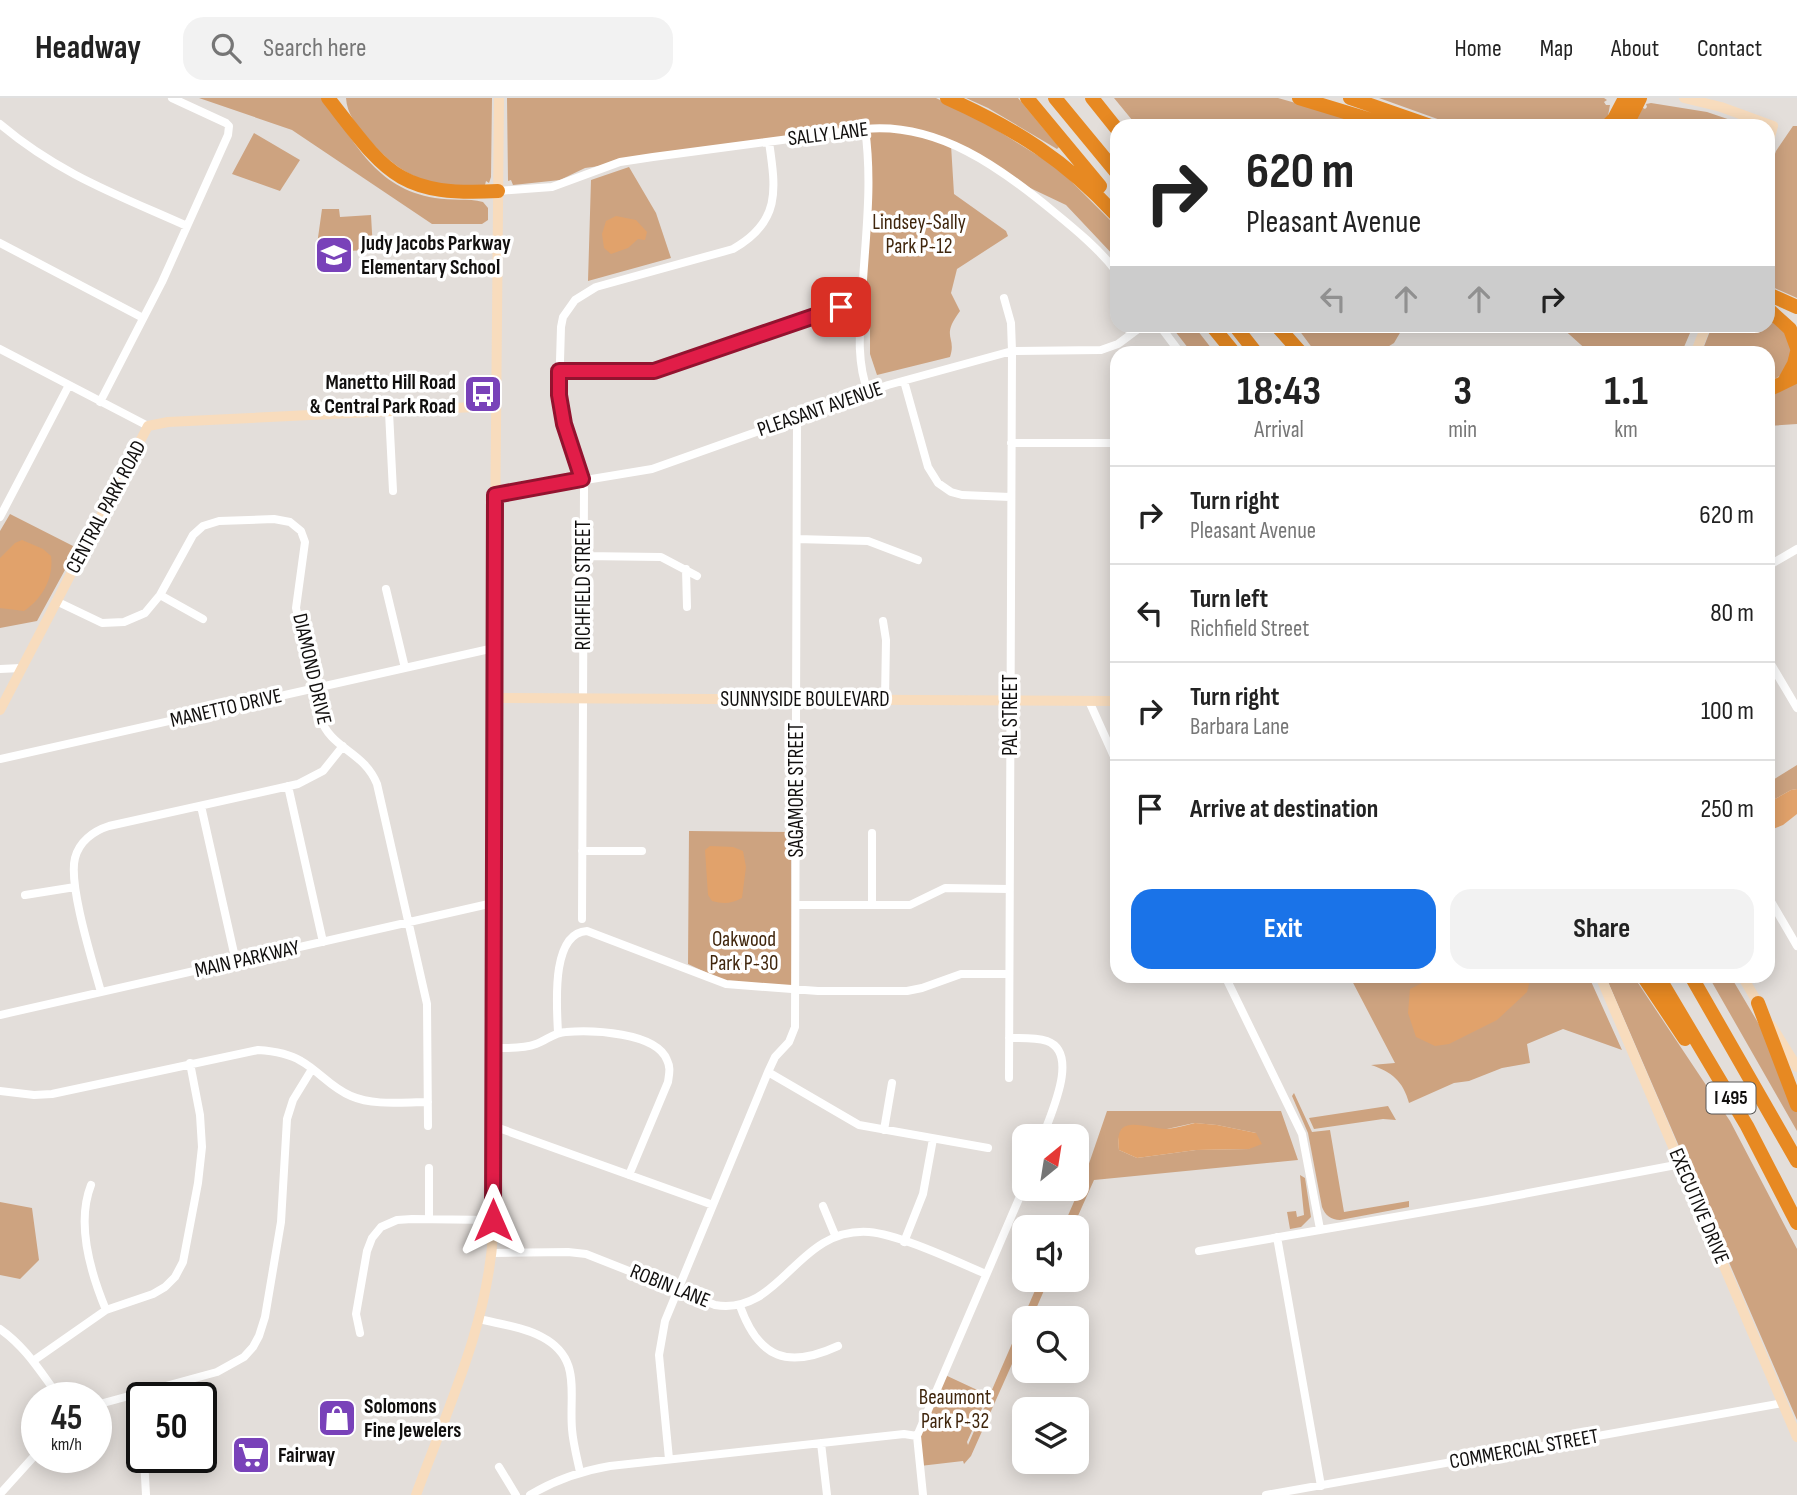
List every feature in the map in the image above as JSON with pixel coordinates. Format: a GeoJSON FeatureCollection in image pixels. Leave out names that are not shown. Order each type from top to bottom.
{"type":"FeatureCollection","features":[{"type":"Feature","properties":{"kind":"highway"},"geometry":{"type":"LineString","coordinates":[[328,98],[380,163],[405,180],[435,190],[498,191]]}},
{"type":"Feature","properties":{"kind":"highway"},"geometry":{"type":"LineString","coordinates":[[342,98],[349,125]]}},
{"type":"Feature","properties":{"kind":"highway"},"geometry":{"type":"LineString","coordinates":[[947,98],[1011,130],[1067,166],[1110,209]]}},
{"type":"Feature","properties":{"kind":"highway"},"geometry":{"type":"LineString","coordinates":[[1027,98],[1110,199]]}},
{"type":"Feature","properties":{"kind":"highway"},"geometry":{"type":"LineString","coordinates":[[1055,98],[1110,165]]}},
{"type":"Feature","properties":{"kind":"highway"},"geometry":{"type":"LineString","coordinates":[[1092,98],[1110,120]]}},
{"type":"Feature","properties":{"kind":"highway"},"geometry":{"type":"LineString","coordinates":[[1299,98],[1368,119]]}},
{"type":"Feature","properties":{"kind":"highway"},"geometry":{"type":"LineString","coordinates":[[1350,98],[1417,119]]}},
{"type":"Feature","properties":{"kind":"highway"},"geometry":{"type":"LineString","coordinates":[[1609,98],[1614,110],[1610,119]]}},
{"type":"Feature","properties":{"kind":"highway"},"geometry":{"type":"LineString","coordinates":[[1614,119],[1625,98]]}},
{"type":"Feature","properties":{"kind":"highway"},"geometry":{"type":"LineString","coordinates":[[1630,119],[1640,98]]}},
{"type":"Feature","properties":{"kind":"highway"},"geometry":{"type":"LineString","coordinates":[[1775,297],[1797,307]]}},
{"type":"Feature","properties":{"kind":"highway"},"geometry":{"type":"LineString","coordinates":[[1775,312],[1797,321]]}},
{"type":"Feature","properties":{"kind":"highway"},"geometry":{"type":"LineString","coordinates":[[1775,315],[1790,329],[1797,350],[1790,379]]}},
{"type":"Feature","properties":{"kind":"highway"},"geometry":{"type":"LineString","coordinates":[[1648,983],[1727,1105],[1747,1126]]}},
{"type":"Feature","properties":{"kind":"highway","name":"I 495"},"geometry":{"type":"LineString","coordinates":[[1662,983],[1747,1126],[1797,1223]]}},
{"type":"Feature","properties":{"kind":"highway","name":"I 495"},"geometry":{"type":"LineString","coordinates":[[1695,983],[1797,1161]]}},
{"type":"Feature","properties":{"kind":"highway"},"geometry":{"type":"LineString","coordinates":[[1758,1003],[1797,1105]]}},
{"type":"Feature","properties":{"kind":"main road"},"geometry":{"type":"LineString","coordinates":[[416,1495],[479,1319],[492,1253],[495,406],[499,98]]}},
{"type":"Feature","properties":{"kind":"main road"},"geometry":{"type":"LineString","coordinates":[[1684,98],[1754,119]]}},
{"type":"Feature","properties":{"kind":"main road","name":"CENTRAL PARK ROAD"},"geometry":{"type":"LineString","coordinates":[[0,710],[148,426],[168,422],[495,406]]}},
{"type":"Feature","properties":{"kind":"main road","name":"SUNNYSIDE BOULEVARD"},"geometry":{"type":"LineString","coordinates":[[494,698],[1110,701]]}},
{"type":"Feature","properties":{"kind":"main road","name":"EXECUTIVE DRIVE"},"geometry":{"type":"LineString","coordinates":[[1604,983],[1797,1437]]}},
{"type":"Feature","properties":{"kind":"main road"},"geometry":{"type":"LineString","coordinates":[[1746,983],[1797,1067]]}},
{"type":"Feature","properties":{"kind":"street"},"geometry":{"type":"LineString","coordinates":[[100,402],[187,226],[229,130],[226,123],[172,98]]}},
{"type":"Feature","properties":{"kind":"street"},"geometry":{"type":"LineString","coordinates":[[0,124],[43,158],[81,179],[187,226]]}},
{"type":"Feature","properties":{"kind":"street","name":"SALLY LANE"},"geometry":{"type":"LineString","coordinates":[[498,191],[552,187],[620,162],[865,129],[893,128],[953,144],[976,155],[1033,194],[1072,226],[1110,265]]}},
{"type":"Feature","properties":{"kind":"street"},"geometry":{"type":"LineString","coordinates":[[865,129],[869,169],[861,306],[861,360],[868,392]]}},
{"type":"Feature","properties":{"kind":"street","name":"RICHFIELD STREET"},"geometry":{"type":"LineString","coordinates":[[582,919],[582,479],[564,424],[559,395],[561,327],[569,307],[582,293],[733,249],[748,241],[759,230],[770,212],[774,195],[769,142]]}},
{"type":"Feature","properties":{"kind":"street"},"geometry":{"type":"LineString","coordinates":[[0,243],[143,318]]}},
{"type":"Feature","properties":{"kind":"street","name":"PAL STREET"},"geometry":{"type":"LineString","coordinates":[[1004,298],[1011,323],[1012,351],[1009,1078]]}},
{"type":"Feature","properties":{"kind":"street"},"geometry":{"type":"LineString","coordinates":[[559,371],[654,371],[830,310],[861,306]]}},
{"type":"Feature","properties":{"kind":"street","name":"PLEASANT AVENUE"},"geometry":{"type":"LineString","coordinates":[[1112,346],[1133,333]]}},
{"type":"Feature","properties":{"kind":"street","name":"PLEASANT AVENUE"},"geometry":{"type":"LineString","coordinates":[[495,495],[652,469],[868,392],[1012,351],[1101,350],[1110,347]]}},
{"type":"Feature","properties":{"kind":"street"},"geometry":{"type":"LineString","coordinates":[[0,349],[148,426]]}},
{"type":"Feature","properties":{"kind":"street"},"geometry":{"type":"LineString","coordinates":[[904,381],[928,467],[938,483],[951,492],[962,495],[1010,497]]}},
{"type":"Feature","properties":{"kind":"street"},"geometry":{"type":"LineString","coordinates":[[0,517],[69,385]]}},
{"type":"Feature","properties":{"kind":"street"},"geometry":{"type":"LineString","coordinates":[[389,412],[393,491]]}},
{"type":"Feature","properties":{"kind":"street","name":"SAGAMORE STREET"},"geometry":{"type":"LineString","coordinates":[[669,1459],[659,1355],[665,1321],[768,1072],[775,1057],[793,1034],[796,1016],[797,416]]}},
{"type":"Feature","properties":{"kind":"street"},"geometry":{"type":"LineString","coordinates":[[1011,443],[1110,443]]}},
{"type":"Feature","properties":{"kind":"street","name":"DIAMOND DRIVE"},"geometry":{"type":"LineString","coordinates":[[56,601],[86,617],[111,623],[136,617],[145,612],[160,595],[192,535],[203,526],[219,521],[274,519],[290,522],[300,531],[305,542],[296,608],[324,730],[366,764],[377,784],[410,923],[427,1004],[428,1126]]}},
{"type":"Feature","properties":{"kind":"street"},"geometry":{"type":"LineString","coordinates":[[797,540],[868,541],[918,560]]}},
{"type":"Feature","properties":{"kind":"street"},"geometry":{"type":"LineString","coordinates":[[1775,562],[1797,549]]}},
{"type":"Feature","properties":{"kind":"street"},"geometry":{"type":"LineString","coordinates":[[583,556],[661,557],[697,576]]}},
{"type":"Feature","properties":{"kind":"street"},"geometry":{"type":"LineString","coordinates":[[686,569],[687,607]]}},
{"type":"Feature","properties":{"kind":"street"},"geometry":{"type":"LineString","coordinates":[[386,589],[405,668]]}},
{"type":"Feature","properties":{"kind":"street"},"geometry":{"type":"LineString","coordinates":[[160,595],[203,619]]}},
{"type":"Feature","properties":{"kind":"street"},"geometry":{"type":"LineString","coordinates":[[883,621],[886,640],[886,699]]}},
{"type":"Feature","properties":{"kind":"street","name":"MANETTO DRIVE"},"geometry":{"type":"LineString","coordinates":[[0,759],[494,648]]}},
{"type":"Feature","properties":{"kind":"street"},"geometry":{"type":"LineString","coordinates":[[0,669],[22,668]]}},
{"type":"Feature","properties":{"kind":"street"},"geometry":{"type":"LineString","coordinates":[[1775,671],[1797,708]]}},
{"type":"Feature","properties":{"kind":"street"},"geometry":{"type":"LineString","coordinates":[[1089,701],[1110,748]]}},
{"type":"Feature","properties":{"kind":"street"},"geometry":{"type":"LineString","coordinates":[[101,992],[75,887],[76,856],[82,843],[93,833],[109,826],[298,784],[323,771],[343,746]]}},
{"type":"Feature","properties":{"kind":"street"},"geometry":{"type":"LineString","coordinates":[[288,786],[323,942]]}},
{"type":"Feature","properties":{"kind":"street"},"geometry":{"type":"LineString","coordinates":[[201,806],[236,962]]}},
{"type":"Feature","properties":{"kind":"street"},"geometry":{"type":"LineString","coordinates":[[872,833],[872,905]]}},
{"type":"Feature","properties":{"kind":"street"},"geometry":{"type":"LineString","coordinates":[[582,851],[642,851]]}},
{"type":"Feature","properties":{"kind":"street"},"geometry":{"type":"LineString","coordinates":[[25,895],[75,887]]}},
{"type":"Feature","properties":{"kind":"street"},"geometry":{"type":"LineString","coordinates":[[796,905],[909,905],[945,888],[1009,889]]}},
{"type":"Feature","properties":{"kind":"street","name":"MAIN PARKWAY"},"geometry":{"type":"LineString","coordinates":[[0,1015],[493,903]]}},
{"type":"Feature","properties":{"kind":"street"},"geometry":{"type":"LineString","coordinates":[[1775,908],[1797,946]]}},
{"type":"Feature","properties":{"kind":"street"},"geometry":{"type":"LineString","coordinates":[[558,1033],[560,961],[563,950],[576,933],[587,931],[726,984],[795,989],[907,990],[922,988],[961,974],[1009,974]]}},
{"type":"Feature","properties":{"kind":"street"},"geometry":{"type":"LineString","coordinates":[[1228,983],[1299,1126],[1320,1229]]}},
{"type":"Feature","properties":{"kind":"street"},"geometry":{"type":"LineString","coordinates":[[493,1048],[527,1047],[558,1033],[607,1032],[626,1035],[652,1045],[667,1058],[670,1069],[668,1082],[629,1175]]}},
{"type":"Feature","properties":{"kind":"street"},"geometry":{"type":"LineString","coordinates":[[1009,1038],[1048,1042],[1053,1044],[1063,1059],[1062,1078],[1047,1124]]}},
{"type":"Feature","properties":{"kind":"street"},"geometry":{"type":"LineString","coordinates":[[0,1091],[52,1094],[258,1050],[287,1054],[312,1069],[329,1084],[356,1098],[382,1102],[428,1102]]}},
{"type":"Feature","properties":{"kind":"street"},"geometry":{"type":"LineString","coordinates":[[33,1361],[106,1310],[153,1294],[165,1287],[175,1277],[183,1262],[202,1147],[200,1115],[190,1063]]}},
{"type":"Feature","properties":{"kind":"street"},"geometry":{"type":"LineString","coordinates":[[174,1382],[227,1368],[244,1357],[259,1336],[265,1317],[281,1222],[287,1119],[293,1100],[312,1069]]}},
{"type":"Feature","properties":{"kind":"street"},"geometry":{"type":"LineString","coordinates":[[768,1072],[859,1125],[989,1148]]}},
{"type":"Feature","properties":{"kind":"street"},"geometry":{"type":"LineString","coordinates":[[884,1130],[892,1083]]}},
{"type":"Feature","properties":{"kind":"street"},"geometry":{"type":"LineString","coordinates":[[493,1126],[713,1205]]}},
{"type":"Feature","properties":{"kind":"street"},"geometry":{"type":"LineString","coordinates":[[904,1242],[923,1194],[933,1139]]}},
{"type":"Feature","properties":{"kind":"street"},"geometry":{"type":"LineString","coordinates":[[1199,1251],[1681,1164]]}},
{"type":"Feature","properties":{"kind":"street"},"geometry":{"type":"LineString","coordinates":[[429,1168],[429,1219]]}},
{"type":"Feature","properties":{"kind":"street"},"geometry":{"type":"LineString","coordinates":[[91,1185],[88,1194],[86,1241],[92,1276],[106,1310]]}},
{"type":"Feature","properties":{"kind":"street"},"geometry":{"type":"LineString","coordinates":[[923,1495],[917,1436],[1018,1201]]}},
{"type":"Feature","properties":{"kind":"street"},"geometry":{"type":"LineString","coordinates":[[823,1206],[835,1235],[866,1232],[886,1235],[986,1274]]}},
{"type":"Feature","properties":{"kind":"street"},"geometry":{"type":"LineString","coordinates":[[360,1334],[356,1314],[367,1251],[372,1238],[388,1223],[429,1219],[493,1220]]}},
{"type":"Feature","properties":{"kind":"street","name":"ROBIN LANE"},"geometry":{"type":"LineString","coordinates":[[492,1253],[586,1254],[715,1305],[740,1306],[758,1299],[815,1247],[835,1235]]}},
{"type":"Feature","properties":{"kind":"street"},"geometry":{"type":"LineString","coordinates":[[1277,1237],[1321,1486]]}},
{"type":"Feature","properties":{"kind":"street"},"geometry":{"type":"LineString","coordinates":[[740,1306],[748,1329],[755,1339],[774,1353],[807,1357],[838,1346]]}},
{"type":"Feature","properties":{"kind":"street"},"geometry":{"type":"LineString","coordinates":[[479,1319],[540,1335],[563,1354],[572,1379],[572,1427],[580,1472]]}},
{"type":"Feature","properties":{"kind":"street"},"geometry":{"type":"LineString","coordinates":[[0,1329],[16,1340],[48,1382]]}},
{"type":"Feature","properties":{"kind":"street","name":"COMMERCIAL STREET"},"geometry":{"type":"LineString","coordinates":[[1266,1495],[1783,1403]]}},
{"type":"Feature","properties":{"kind":"street"},"geometry":{"type":"LineString","coordinates":[[530,1495],[580,1472],[669,1459],[904,1434],[917,1436]]}},
{"type":"Feature","properties":{"kind":"street"},"geometry":{"type":"LineString","coordinates":[[821,1443],[827,1495]]}},
{"type":"Feature","properties":{"kind":"street"},"geometry":{"type":"LineString","coordinates":[[499,1467],[516,1495]]}},
{"type":"Feature","properties":{"kind":"street"},"geometry":{"type":"LineString","coordinates":[[2,1494],[21,1472]]}},
{"type":"Feature","properties":{"kind":"street"},"geometry":{"type":"LineString","coordinates":[[144,1473],[145,1495]]}},
{"type":"Feature","properties":{"kind":"green space"},"geometry":{"type":"Polygon","coordinates":[[[199,98],[323,98],[357,147],[382,174],[414,193],[441,199],[483,202],[488,208],[488,220],[482,224],[432,224],[292,130],[199,98]]]}},
{"type":"Feature","properties":{"kind":"green space"},"geometry":{"type":"Polygon","coordinates":[[[346,98],[492,98],[489,183],[486,181],[485,185],[449,185],[418,178],[405,171],[379,150],[359,127],[350,114],[346,98]]]}},
{"type":"Feature","properties":{"kind":"green space","name":"Lindsey-Sally Park P-12"},"geometry":{"type":"Polygon","coordinates":[[[507,98],[936,98],[984,122],[1058,168],[1110,220],[1110,252],[1066,205],[1005,176],[951,145],[954,194],[1006,231],[1008,236],[957,269],[951,293],[960,311],[951,327],[950,357],[877,375],[870,354],[870,320],[861,320],[870,167],[866,130],[585,168],[560,180],[513,185],[511,180],[508,181],[507,98]]]}},
{"type":"Feature","properties":{"kind":"green space"},"geometry":{"type":"Polygon","coordinates":[[[966,98],[1018,98],[1059,147],[1057,149],[966,98]]]}},
{"type":"Feature","properties":{"kind":"green space"},"geometry":{"type":"Polygon","coordinates":[[[1114,98],[1278,98],[1352,119],[1131,119],[1114,98]]]}},
{"type":"Feature","properties":{"kind":"green space"},"geometry":{"type":"Polygon","coordinates":[[[1379,98],[1604,98],[1607,100],[1604,102],[1606,105],[1610,105],[1607,119],[1438,119],[1379,98]]]}},
{"type":"Feature","properties":{"kind":"green space"},"geometry":{"type":"Polygon","coordinates":[[[1646,104],[1707,112],[1728,119],[1635,119],[1641,107],[1647,107],[1646,104]]]}},
{"type":"Feature","properties":{"kind":"green space"},"geometry":{"type":"Polygon","coordinates":[[[1793,126],[1797,126],[1797,298],[1775,288],[1776,151],[1793,126]]]}},
{"type":"Feature","properties":{"kind":"green space"},"geometry":{"type":"Polygon","coordinates":[[[254,133],[300,160],[280,191],[232,174],[254,133]]]}},
{"type":"Feature","properties":{"kind":"green space"},"geometry":{"type":"Polygon","coordinates":[[[629,167],[656,213],[671,258],[588,281],[591,180],[629,167]]]}},
{"type":"Feature","properties":{"kind":"green space"},"geometry":{"type":"Polygon","coordinates":[[[322,209],[339,209],[340,217],[371,215],[373,250],[316,252],[322,209]]]}},
{"type":"Feature","properties":{"kind":"green space"},"geometry":{"type":"Polygon","coordinates":[[[1775,322],[1793,337],[1788,370],[1775,379],[1775,346],[1704,346],[1709,333],[1775,333],[1775,322]]]}},
{"type":"Feature","properties":{"kind":"green space"},"geometry":{"type":"Polygon","coordinates":[[[1176,333],[1199,333],[1210,346],[1187,346],[1176,333]]]}},
{"type":"Feature","properties":{"kind":"green space"},"geometry":{"type":"Polygon","coordinates":[[[1301,333],[1400,333],[1389,346],[1311,346],[1301,333]]]}},
{"type":"Feature","properties":{"kind":"green space"},"geometry":{"type":"Polygon","coordinates":[[[1568,333],[1690,333],[1684,346],[1582,346],[1568,333]]]}},
{"type":"Feature","properties":{"kind":"green space"},"geometry":{"type":"Polygon","coordinates":[[[1797,381],[1797,424],[1775,426],[1775,394],[1797,381]]]}},
{"type":"Feature","properties":{"kind":"green space"},"geometry":{"type":"Polygon","coordinates":[[[10,514],[77,548],[37,621],[0,628],[0,531],[10,514]]]}},
{"type":"Feature","properties":{"kind":"green space"},"geometry":{"type":"Polygon","coordinates":[[[1797,765],[1797,789],[1775,799],[1775,779],[1797,765]]]}},
{"type":"Feature","properties":{"kind":"green space","name":"Oakwood Park P-30"},"geometry":{"type":"Polygon","coordinates":[[[689,831],[791,832],[792,986],[727,982],[688,964],[689,831]]]}},
{"type":"Feature","properties":{"kind":"green space"},"geometry":{"type":"Polygon","coordinates":[[[1353,983],[1592,983],[1622,1050],[1563,1029],[1527,1044],[1530,1063],[1502,1068],[1469,1081],[1454,1083],[1409,1103],[1396,1078],[1371,1065],[1395,1063],[1353,983]]]}},
{"type":"Feature","properties":{"kind":"green space"},"geometry":{"type":"Polygon","coordinates":[[[1609,983],[1638,983],[1730,1121],[1797,1249],[1797,1420],[1609,983]]]}},
{"type":"Feature","properties":{"kind":"green space"},"geometry":{"type":"Polygon","coordinates":[[[1712,983],[1735,983],[1760,1026],[1797,1112],[1797,1131],[1712,983]]]}},
{"type":"Feature","properties":{"kind":"green space"},"geometry":{"type":"Polygon","coordinates":[[[1294,1093],[1312,1132],[1330,1130],[1344,1212],[1409,1201],[1409,1207],[1340,1220],[1327,1215],[1322,1207],[1308,1133],[1292,1096],[1294,1093]]]}},
{"type":"Feature","properties":{"kind":"green space"},"geometry":{"type":"Polygon","coordinates":[[[1388,1106],[1396,1120],[1383,1119],[1314,1129],[1309,1118],[1388,1106]]]}},
{"type":"Feature","properties":{"kind":"green space"},"geometry":{"type":"Polygon","coordinates":[[[1107,1111],[1281,1111],[1298,1160],[1094,1180],[1089,1191],[1089,1164],[1107,1111]],[[1194,1123],[1167,1129],[1122,1129],[1118,1140],[1119,1150],[1137,1158],[1196,1150],[1249,1149],[1256,1133],[1194,1123]]]}},
{"type":"Feature","properties":{"kind":"green space"},"geometry":{"type":"Polygon","coordinates":[[[1300,1175],[1305,1178],[1311,1217],[1301,1227],[1290,1229],[1287,1212],[1296,1211],[1297,1217],[1304,1215],[1300,1175]]]}},
{"type":"Feature","properties":{"kind":"green space"},"geometry":{"type":"Polygon","coordinates":[[[1074,1201],[1085,1201],[1078,1215],[1068,1215],[1074,1201]]]}},
{"type":"Feature","properties":{"kind":"green space"},"geometry":{"type":"Polygon","coordinates":[[[0,1202],[32,1208],[39,1260],[20,1279],[0,1275],[0,1202]]]}},
{"type":"Feature","properties":{"kind":"green space","name":"Beaumont Park P-32"},"geometry":{"type":"Polygon","coordinates":[[[1034,1292],[1043,1292],[1037,1306],[1028,1306],[1034,1292]]]}},
{"type":"Feature","properties":{"kind":"green space","name":"Beaumont Park P-32"},"geometry":{"type":"Polygon","coordinates":[[[1012,1344],[1012,1364],[971,1456],[964,1464],[963,1461],[920,1466],[917,1436],[943,1374],[988,1395],[968,1445],[1012,1344]]]}},
{"type":"Feature","properties":{"kind":"shaded area"},"geometry":{"type":"Polygon","coordinates":[[[616,216],[636,220],[647,232],[645,240],[638,239],[628,248],[611,254],[604,248],[602,234],[606,221],[616,216]]]}},
{"type":"Feature","properties":{"kind":"shaded area"},"geometry":{"type":"Polygon","coordinates":[[[22,540],[43,549],[51,556],[49,580],[41,594],[24,611],[0,608],[0,558],[15,543],[22,540]]]}},
{"type":"Feature","properties":{"kind":"shaded area"},"geometry":{"type":"Polygon","coordinates":[[[1797,789],[1797,814],[1775,828],[1775,799],[1797,789]]]}},
{"type":"Feature","properties":{"kind":"shaded area"},"geometry":{"type":"Polygon","coordinates":[[[710,846],[733,847],[743,851],[746,867],[742,898],[720,903],[712,901],[708,895],[705,850],[710,846]]]}},
{"type":"Feature","properties":{"kind":"shaded area"},"geometry":{"type":"Polygon","coordinates":[[[1422,983],[1529,983],[1527,992],[1497,1020],[1449,1044],[1435,1046],[1416,1037],[1408,1013],[1410,989],[1422,983]]]}},
{"type":"Feature","properties":{"kind":"shaded area"},"geometry":{"type":"Polygon","coordinates":[[[1195,1123],[1256,1133],[1262,1144],[1249,1149],[1196,1150],[1137,1158],[1119,1150],[1118,1138],[1126,1126],[1167,1129],[1195,1123]]]}},
{"type":"Feature","properties":{"kind":"place","name":"Judy Jacobs Parkway Elementary School"},"geometry":{"type":"Point","coordinates":[334,255]}},
{"type":"Feature","properties":{"kind":"place","name":"Manetto Hill Road & Central Park Road"},"geometry":{"type":"Point","coordinates":[483,394]}},
{"type":"Feature","properties":{"kind":"place","name":"Solomons Fine Jewelers"},"geometry":{"type":"Point","coordinates":[337,1418]}},
{"type":"Feature","properties":{"kind":"place","name":"Fairway"},"geometry":{"type":"Point","coordinates":[251,1455]}},
{"type":"Feature","properties":{"kind":"route"},"geometry":{"type":"LineString","coordinates":[[493,1220],[495,495],[582,479],[564,424],[559,395],[559,371],[654,371],[841,307]]}}]}
